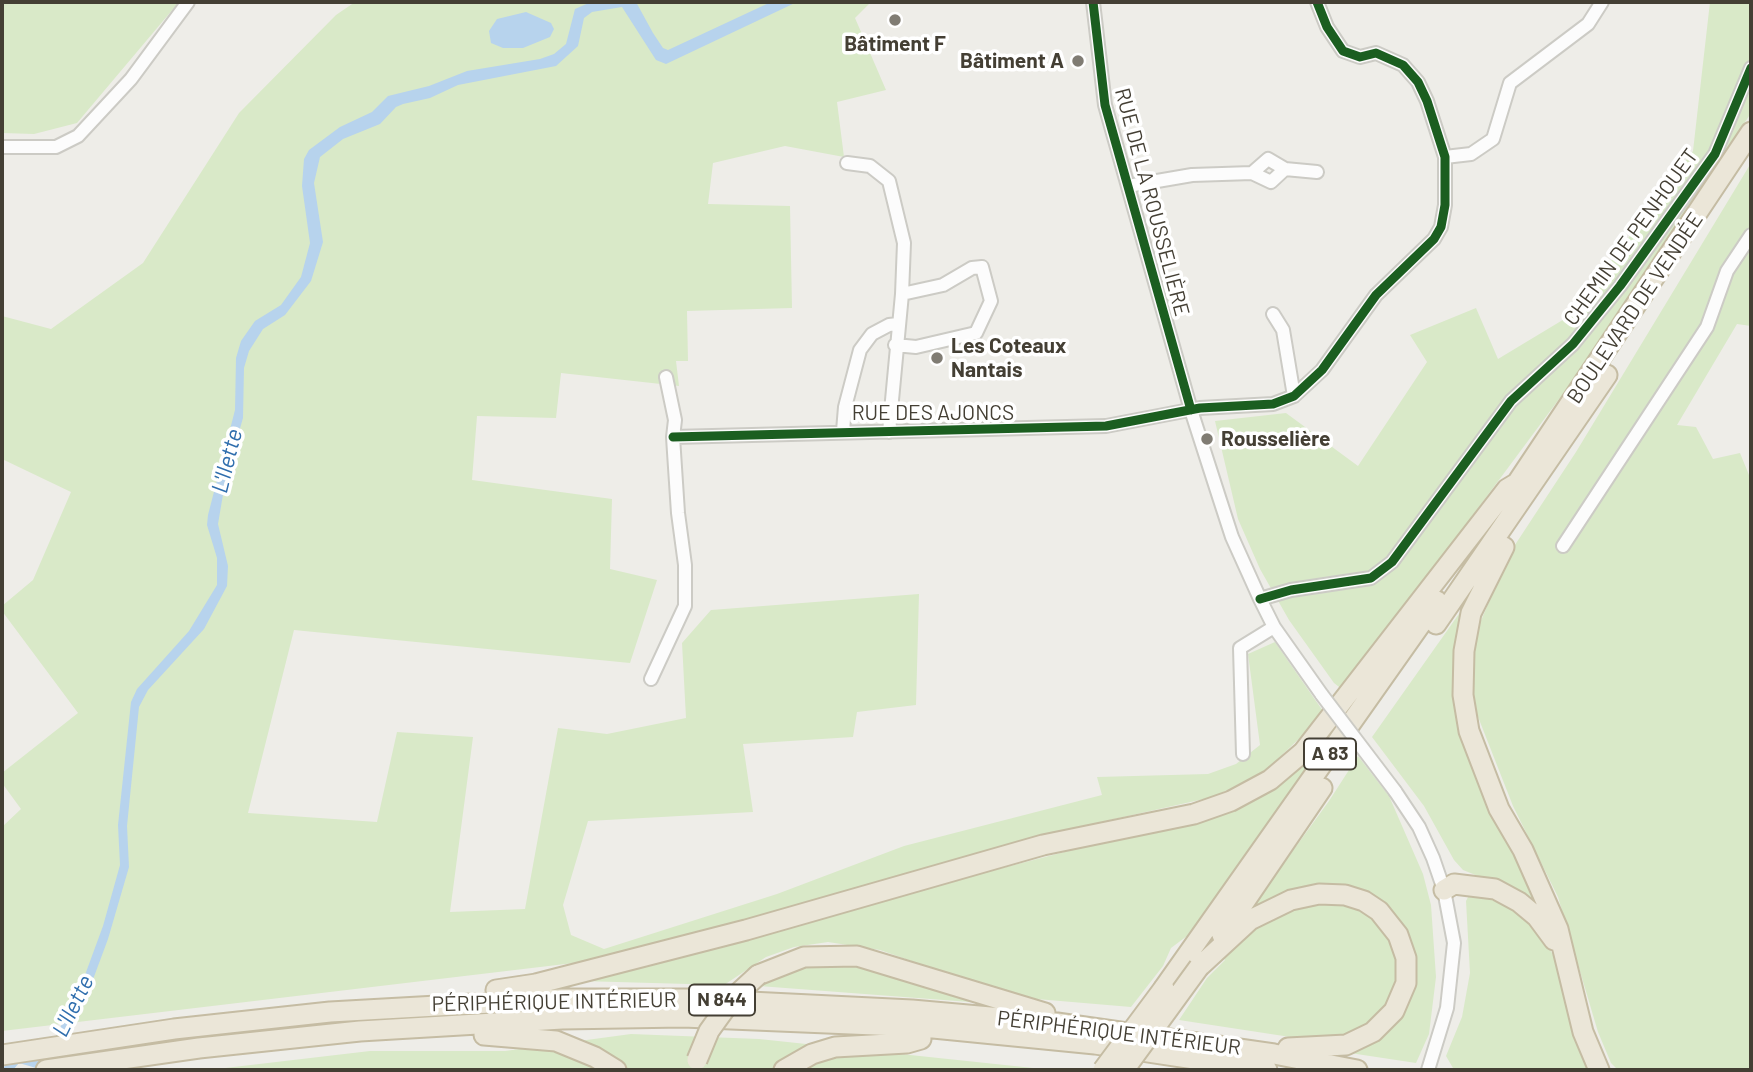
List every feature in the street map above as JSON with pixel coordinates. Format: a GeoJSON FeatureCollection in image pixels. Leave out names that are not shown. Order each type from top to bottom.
{"type":"FeatureCollection","features":[{"type":"Feature","properties":{"kind":"highway","name":"BOULEVARD DE VENDÉE"},"geometry":{"type":"LineString","coordinates":[[1522,488],[1751,132]]}},
{"type":"Feature","properties":{"kind":"highway","name":"BOULEVARD DE VENDÉE"},"geometry":{"type":"LineString","coordinates":[[1522,488],[1632,337],[1751,150]]}},
{"type":"Feature","properties":{"kind":"highway"},"geometry":{"type":"LineString","coordinates":[[386,1007],[406,995],[505,990],[560,978],[868,897],[1043,845],[1194,814],[1231,801],[1270,780],[1308,746],[1507,488],[1522,488]]}},
{"type":"Feature","properties":{"kind":"highway"},"geometry":{"type":"LineString","coordinates":[[1499,523],[1522,488]]}},
{"type":"Feature","properties":{"kind":"highway"},"geometry":{"type":"LineString","coordinates":[[1522,488],[1526,512],[1489,573],[1471,613],[1464,652],[1463,695],[1469,730],[1481,765],[1547,903],[1563,952],[1583,1032],[1600,1070]]}},
{"type":"Feature","properties":{"kind":"highway","name":"A 83"},"geometry":{"type":"LineString","coordinates":[[1103,1070],[1322,788],[1499,523]]}},
{"type":"Feature","properties":{"kind":"highway","name":"A 83"},"geometry":{"type":"LineString","coordinates":[[1115,1070],[1169,988],[1499,523]]}},
{"type":"Feature","properties":{"kind":"highway"},"geometry":{"type":"LineString","coordinates":[[1124,1070],[1199,967],[1322,788]]}},
{"type":"Feature","properties":{"kind":"highway"},"geometry":{"type":"LineString","coordinates":[[1444,890],[1454,884],[1495,889],[1519,902],[1537,917],[1563,952]]}},
{"type":"Feature","properties":{"kind":"highway"},"geometry":{"type":"LineString","coordinates":[[1199,967],[1250,920],[1291,900],[1319,894],[1345,895],[1372,905],[1386,918],[1401,942],[1407,967],[1404,991],[1391,1016],[1365,1038],[1346,1045],[1290,1047],[1270,1062]]}},
{"type":"Feature","properties":{"kind":"highway"},"geometry":{"type":"LineString","coordinates":[[696,1065],[709,1031],[732,999],[758,975],[804,957],[857,956],[972,993],[1037,1010],[1057,1023]]}},
{"type":"Feature","properties":{"kind":"highway","name":"PÉRIPHÉRIQUE INTÉRIEUR"},"geometry":{"type":"LineString","coordinates":[[2,1055],[263,1018],[386,1007],[562,999],[689,999],[912,1010],[1057,1023],[1270,1062],[1357,1070]]}},
{"type":"Feature","properties":{"kind":"highway","name":"N 844"},"geometry":{"type":"LineString","coordinates":[[46,1070],[238,1043],[432,1026],[575,1019],[783,1019],[923,1027],[1270,1062]]}},
{"type":"Feature","properties":{"kind":"highway"},"geometry":{"type":"LineString","coordinates":[[783,1019],[789,1030],[921,1039],[1194,1070]]}},
{"type":"Feature","properties":{"kind":"highway"},"geometry":{"type":"LineString","coordinates":[[432,1026],[456,1036],[499,1034],[556,1041],[596,1057],[616,1070]]}},
{"type":"Feature","properties":{"kind":"highway"},"geometry":{"type":"LineString","coordinates":[[783,1070],[812,1054],[835,1047],[907,1044],[921,1039]]}},
{"type":"Feature","properties":{"kind":"street"},"geometry":{"type":"LineString","coordinates":[[2,147],[56,147],[78,136],[131,79],[188,2]]}},
{"type":"Feature","properties":{"kind":"street","name":"RUE DE LA ROUSSELIÈRE"},"geometry":{"type":"LineString","coordinates":[[1093,2],[1105,105],[1191,410],[1232,537],[1274,627],[1395,790],[1419,827],[1444,890],[1454,943],[1450,995],[1438,1044],[1427,1070]]}},
{"type":"Feature","properties":{"kind":"street"},"geometry":{"type":"LineString","coordinates":[[1294,396],[1322,370],[1377,295],[1434,239],[1441,227],[1445,205],[1445,157],[1418,82],[1403,65],[1376,53],[1360,57],[1343,51],[1327,27],[1317,2]]}},
{"type":"Feature","properties":{"kind":"street"},"geometry":{"type":"LineString","coordinates":[[1445,157],[1471,154],[1493,139],[1510,83],[1588,24],[1601,2]]}},
{"type":"Feature","properties":{"kind":"street","name":"CHEMIN DE PENHOUET"},"geometry":{"type":"LineString","coordinates":[[1260,599],[1291,590],[1370,578],[1392,562],[1511,401],[1573,344],[1620,286],[1714,154],[1751,68]]}},
{"type":"Feature","properties":{"kind":"street"},"geometry":{"type":"LineString","coordinates":[[1252,173],[1268,159],[1285,169],[1317,172]]}},
{"type":"Feature","properties":{"kind":"street"},"geometry":{"type":"LineString","coordinates":[[847,163],[870,166],[889,181],[904,243],[889,432]]}},
{"type":"Feature","properties":{"kind":"street"},"geometry":{"type":"LineString","coordinates":[[1128,186],[1192,174],[1252,173],[1271,182],[1285,169]]}},
{"type":"Feature","properties":{"kind":"street"},"geometry":{"type":"LineString","coordinates":[[1563,546],[1707,327],[1727,271],[1751,235]]}},
{"type":"Feature","properties":{"kind":"street"},"geometry":{"type":"LineString","coordinates":[[895,345],[916,347],[976,333],[991,301],[982,267],[972,268],[943,285],[902,293]]}},
{"type":"Feature","properties":{"kind":"street"},"geometry":{"type":"LineString","coordinates":[[1273,314],[1283,331],[1294,396]]}},
{"type":"Feature","properties":{"kind":"street"},"geometry":{"type":"LineString","coordinates":[[843,431],[845,407],[860,350],[872,334],[889,325],[898,324]]}},
{"type":"Feature","properties":{"kind":"street"},"geometry":{"type":"LineString","coordinates":[[651,679],[685,607],[685,565],[678,513],[673,437],[675,420],[666,377]]}},
{"type":"Feature","properties":{"kind":"street","name":"RUE DES AJONCS"},"geometry":{"type":"LineString","coordinates":[[673,437],[1106,426],[1191,410],[1273,404],[1294,396]]}},
{"type":"Feature","properties":{"kind":"street"},"geometry":{"type":"LineString","coordinates":[[1243,754],[1240,648],[1274,627]]}},
{"type":"Feature","properties":{"kind":"green space"},"geometry":{"type":"Polygon","coordinates":[[[2,2],[179,2],[77,123],[34,134],[2,133],[2,2]]]}},
{"type":"Feature","properties":{"kind":"green space"},"geometry":{"type":"Polygon","coordinates":[[[355,2],[871,2],[855,18],[886,90],[837,102],[844,157],[785,146],[713,163],[708,204],[790,206],[792,308],[687,311],[688,361],[676,361],[679,386],[561,373],[556,418],[477,416],[472,480],[612,499],[610,569],[657,580],[630,663],[294,630],[248,813],[377,822],[397,732],[473,737],[450,912],[525,909],[558,728],[607,734],[686,718],[682,643],[711,610],[919,594],[916,705],[857,712],[853,737],[743,744],[753,812],[588,821],[563,905],[571,935],[604,949],[777,894],[904,846],[1102,795],[1097,777],[1208,774],[1236,764],[1260,745],[1248,654],[1275,642],[1325,714],[1264,772],[1213,797],[1065,830],[599,960],[2,1031],[2,827],[21,809],[2,783],[2,773],[78,713],[2,611],[2,606],[33,580],[71,492],[2,459],[2,316],[51,329],[143,263],[239,113],[336,15],[355,2]]]}},
{"type":"Feature","properties":{"kind":"green space"},"geometry":{"type":"Polygon","coordinates":[[[1710,2],[1751,2],[1751,113],[1594,352],[1343,690],[1334,683],[1289,620],[1260,569],[1238,519],[1215,421],[1286,413],[1358,466],[1427,362],[1410,335],[1476,308],[1498,359],[1571,315],[1693,151],[1710,2]]]}},
{"type":"Feature","properties":{"kind":"green space"},"geometry":{"type":"Polygon","coordinates":[[[1751,163],[1751,326],[1737,324],[1677,425],[1696,427],[1713,459],[1740,453],[1751,480],[1751,1070],[1618,1070],[1611,1063],[1598,1032],[1558,897],[1513,806],[1473,704],[1475,635],[1509,554],[1576,452],[1751,163]]]}},
{"type":"Feature","properties":{"kind":"green space"},"geometry":{"type":"Polygon","coordinates":[[[1461,611],[1455,690],[1541,908],[1503,886],[1463,870],[1454,860],[1424,806],[1372,737],[1461,611]]]}},
{"type":"Feature","properties":{"kind":"green space"},"geometry":{"type":"Polygon","coordinates":[[[1333,730],[1335,731],[1187,936],[1171,948],[1163,966],[1131,1007],[1013,997],[880,950],[828,942],[794,947],[766,957],[724,985],[581,981],[1115,839],[1210,819],[1269,792],[1306,762],[1333,730]]]}},
{"type":"Feature","properties":{"kind":"green space"},"geometry":{"type":"Polygon","coordinates":[[[1358,756],[1389,796],[1423,874],[1431,905],[1436,977],[1429,1034],[1416,1063],[1350,1053],[1379,1040],[1397,1020],[1416,981],[1411,951],[1399,924],[1320,887],[1252,907],[1329,801],[1358,756]]]}},
{"type":"Feature","properties":{"kind":"green space"},"geometry":{"type":"Polygon","coordinates":[[[1476,893],[1505,903],[1541,932],[1557,963],[1594,1070],[1453,1068],[1446,1056],[1462,1017],[1470,973],[1466,901],[1469,895],[1476,893]]]}},
{"type":"Feature","properties":{"kind":"green space"},"geometry":{"type":"Polygon","coordinates":[[[1334,902],[1372,914],[1386,930],[1402,968],[1382,1016],[1360,1032],[1323,1042],[1179,1020],[1207,978],[1225,960],[1222,956],[1253,928],[1301,905],[1334,902]]]}},
{"type":"Feature","properties":{"kind":"green space"},"geometry":{"type":"Polygon","coordinates":[[[817,961],[845,961],[969,997],[970,1002],[759,986],[785,970],[817,961]]]}},
{"type":"Feature","properties":{"kind":"green space"},"geometry":{"type":"Polygon","coordinates":[[[631,1034],[759,1039],[1052,1070],[208,1070],[370,1051],[505,1051],[631,1034]]]}},
{"type":"Feature","properties":{"kind":"water","name":"L'Ilette"},"geometry":{"type":"Polygon","coordinates":[[[591,2],[636,2],[663,48],[668,50],[771,2],[797,2],[666,64],[656,60],[622,7],[592,12],[584,18],[578,46],[556,66],[458,85],[430,98],[403,104],[396,107],[380,124],[343,139],[320,157],[314,183],[323,242],[311,281],[285,315],[263,329],[249,351],[244,368],[243,418],[226,477],[218,524],[228,566],[227,586],[204,629],[148,690],[139,707],[127,826],[129,867],[108,939],[82,1009],[45,1067],[36,1068],[19,1063],[13,1070],[2,1070],[15,1052],[53,1041],[78,994],[103,926],[120,865],[118,825],[131,702],[137,689],[189,631],[217,585],[217,558],[207,525],[235,410],[236,358],[241,341],[255,321],[281,305],[301,277],[310,243],[302,186],[304,159],[309,150],[340,127],[372,112],[388,96],[429,86],[467,71],[540,59],[554,54],[566,44],[575,9],[591,2]]]}},
{"type":"Feature","properties":{"kind":"water"},"geometry":{"type":"Polygon","coordinates":[[[526,12],[551,23],[554,29],[550,37],[523,48],[503,48],[491,43],[489,31],[497,19],[526,12]]]}},
{"type":"Feature","properties":{"kind":"cycle path"},"geometry":{"type":"LineString","coordinates":[[1093,2],[1105,105],[1191,410]]}},
{"type":"Feature","properties":{"kind":"cycle path"},"geometry":{"type":"LineString","coordinates":[[673,437],[1106,426],[1200,408],[1273,404],[1294,396],[1322,370],[1376,295],[1434,239],[1441,227],[1445,205],[1445,157],[1418,82],[1403,65],[1376,53],[1360,57],[1343,51],[1327,27],[1317,2]]}},
{"type":"Feature","properties":{"kind":"cycle path"},"geometry":{"type":"LineString","coordinates":[[1260,599],[1291,590],[1371,578],[1392,562],[1511,401],[1573,344],[1620,286],[1715,154],[1751,68]]}},
{"type":"Feature","properties":{"kind":"place","name":"Bâtiment F"},"geometry":{"type":"Point","coordinates":[895,20]}},
{"type":"Feature","properties":{"kind":"place","name":"Bâtiment A"},"geometry":{"type":"Point","coordinates":[1078,61]}},
{"type":"Feature","properties":{"kind":"place","name":"Les Coteaux Nantais"},"geometry":{"type":"Point","coordinates":[937,358]}},
{"type":"Feature","properties":{"kind":"place","name":"Rousselière"},"geometry":{"type":"Point","coordinates":[1207,439]}}]}
